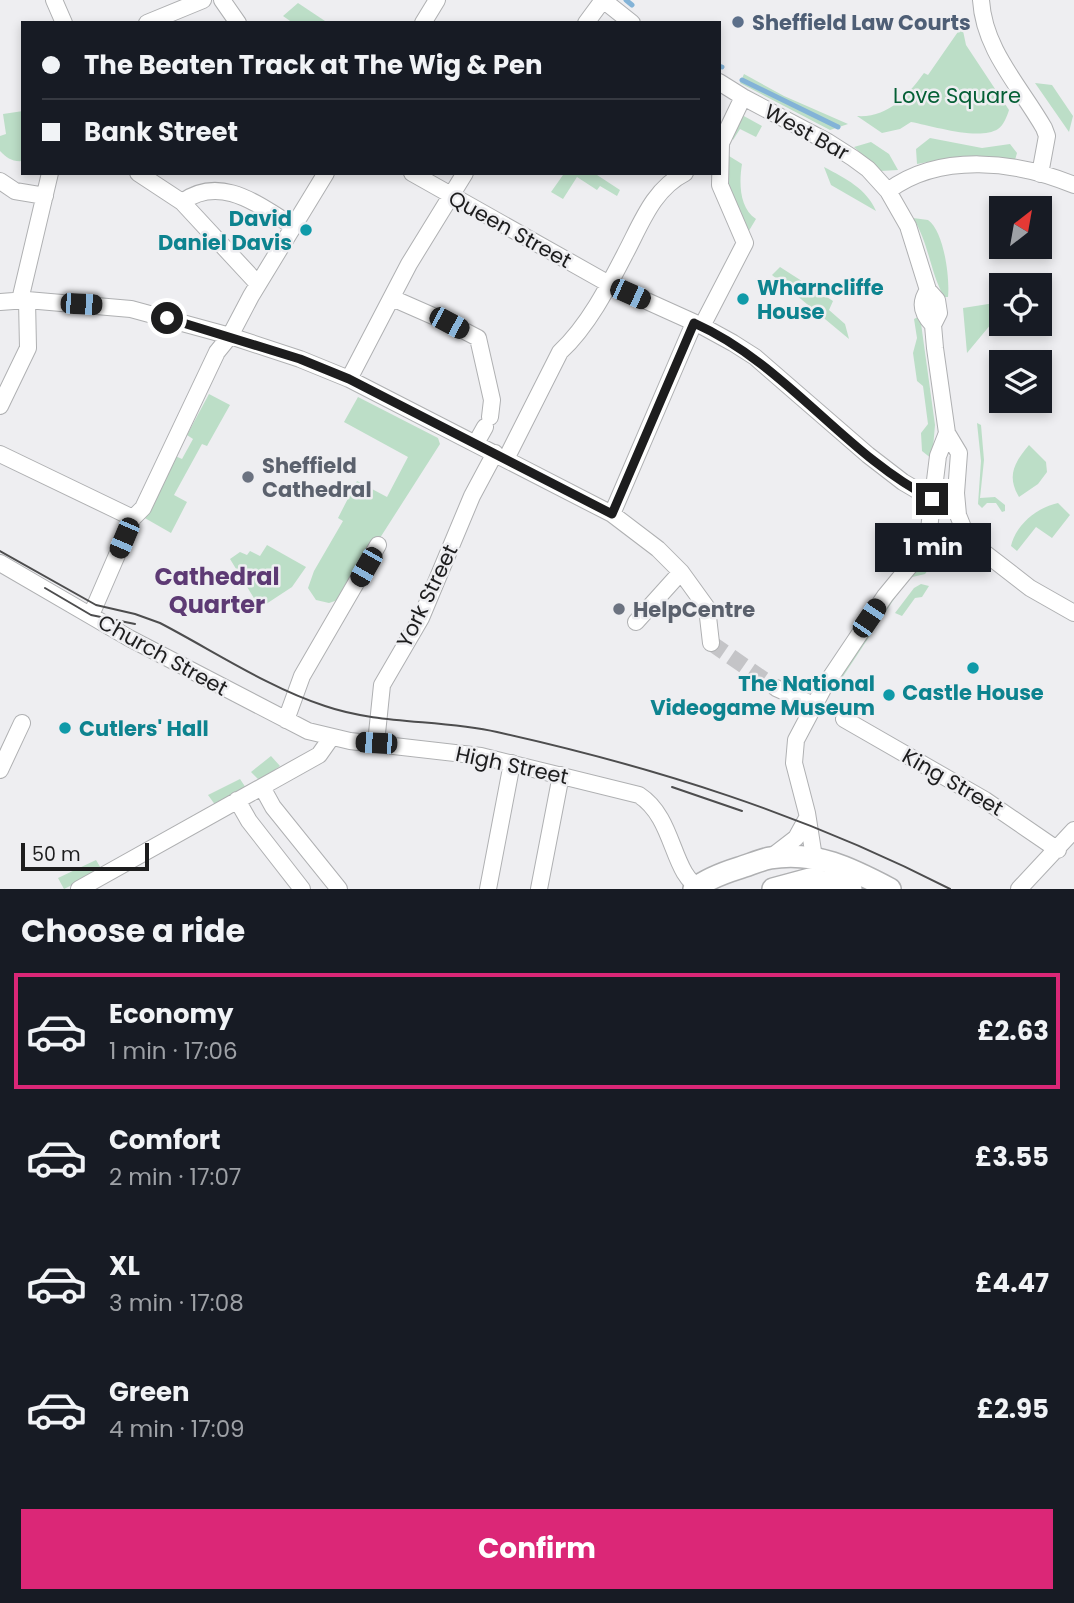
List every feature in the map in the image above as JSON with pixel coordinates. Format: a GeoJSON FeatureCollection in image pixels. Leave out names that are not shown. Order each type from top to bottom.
{"type":"FeatureCollection","features":[{"type":"Feature","properties":{"kind":"street"},"geometry":{"type":"LineString","coordinates":[[54,0],[63,21]]}},
{"type":"Feature","properties":{"kind":"street"},"geometry":{"type":"LineString","coordinates":[[152,21],[203,0]]}},
{"type":"Feature","properties":{"kind":"street"},"geometry":{"type":"LineString","coordinates":[[222,0],[237,21]]}},
{"type":"Feature","properties":{"kind":"street"},"geometry":{"type":"LineString","coordinates":[[587,21],[603,0],[629,21]]}},
{"type":"Feature","properties":{"kind":"street"},"geometry":{"type":"LineString","coordinates":[[981,0],[984,24],[998,60],[1047,136],[1040,174]]}},
{"type":"Feature","properties":{"kind":"street","name":"West Bar"},"geometry":{"type":"LineString","coordinates":[[721,83],[840,149],[867,169],[888,191],[913,236],[928,290],[937,300],[939,313],[933,325],[947,433]]}},
{"type":"Feature","properties":{"kind":"street"},"geometry":{"type":"LineString","coordinates":[[721,141],[743,97]]}},
{"type":"Feature","properties":{"kind":"street"},"geometry":{"type":"LineString","coordinates":[[888,191],[913,176],[951,166],[981,164],[1010,167],[1074,185]]}},
{"type":"Feature","properties":{"kind":"street"},"geometry":{"type":"LineString","coordinates":[[0,406],[27,348],[23,300],[50,175]]}},
{"type":"Feature","properties":{"kind":"street"},"geometry":{"type":"LineString","coordinates":[[141,175],[181,202],[257,284]]}},
{"type":"Feature","properties":{"kind":"street"},"geometry":{"type":"LineString","coordinates":[[91,615],[133,518],[143,508],[217,352],[230,336],[257,284],[325,175]]}},
{"type":"Feature","properties":{"kind":"street","name":"Queen Street"},"geometry":{"type":"LineString","coordinates":[[415,175],[609,284],[698,324],[755,357],[868,455],[903,482],[932,499]]}},
{"type":"Feature","properties":{"kind":"street"},"geometry":{"type":"LineString","coordinates":[[349,379],[449,196],[464,175]]}},
{"type":"Feature","properties":{"kind":"street","name":"York Street"},"geometry":{"type":"LineString","coordinates":[[376,743],[382,685],[421,618],[472,496],[501,456],[560,352],[570,343],[609,284],[656,197],[668,183],[682,175]]}},
{"type":"Feature","properties":{"kind":"street"},"geometry":{"type":"LineString","coordinates":[[612,514],[698,324],[745,243],[721,192],[721,175]]}},
{"type":"Feature","properties":{"kind":"street"},"geometry":{"type":"LineString","coordinates":[[0,181],[15,191],[45,196]]}},
{"type":"Feature","properties":{"kind":"street"},"geometry":{"type":"LineString","coordinates":[[181,202],[212,189],[227,192],[254,202],[293,226]]}},
{"type":"Feature","properties":{"kind":"street"},"geometry":{"type":"LineString","coordinates":[[392,298],[478,338],[492,400],[487,422],[476,443]]}},
{"type":"Feature","properties":{"kind":"street"},"geometry":{"type":"LineString","coordinates":[[0,302],[23,300],[119,306],[230,336],[300,359],[349,379],[612,514],[678,567],[707,608],[711,643]]}},
{"type":"Feature","properties":{"kind":"street"},"geometry":{"type":"LineString","coordinates":[[928,545],[938,456],[947,433]]}},
{"type":"Feature","properties":{"kind":"street"},"geometry":{"type":"LineString","coordinates":[[947,433],[959,453],[956,494],[958,515],[968,540]]}},
{"type":"Feature","properties":{"kind":"street"},"geometry":{"type":"LineString","coordinates":[[0,454],[133,518]]}},
{"type":"Feature","properties":{"kind":"street"},"geometry":{"type":"LineString","coordinates":[[932,499],[947,489],[958,475]]}},
{"type":"Feature","properties":{"kind":"street"},"geometry":{"type":"LineString","coordinates":[[851,889],[831,875],[813,851],[794,763],[794,750],[802,727],[839,664],[885,596],[928,545],[955,537],[968,540],[1020,581],[1071,606]]}},
{"type":"Feature","properties":{"kind":"street"},"geometry":{"type":"LineString","coordinates":[[286,720],[302,676],[378,545]]}},
{"type":"Feature","properties":{"kind":"street","name":"Church Street"},"geometry":{"type":"LineString","coordinates":[[0,562],[141,644],[308,731],[331,738]]}},
{"type":"Feature","properties":{"kind":"street"},"geometry":{"type":"LineString","coordinates":[[636,622],[678,567]]}},
{"type":"Feature","properties":{"kind":"street"},"geometry":{"type":"LineString","coordinates":[[776,688],[816,706]]}},
{"type":"Feature","properties":{"kind":"street","name":"King Street"},"geometry":{"type":"LineString","coordinates":[[844,719],[985,800],[1058,850]]}},
{"type":"Feature","properties":{"kind":"street"},"geometry":{"type":"LineString","coordinates":[[0,770],[22,723]]}},
{"type":"Feature","properties":{"kind":"street"},"geometry":{"type":"LineString","coordinates":[[79,889],[319,755],[331,738]]}},
{"type":"Feature","properties":{"kind":"street","name":"High Street"},"geometry":{"type":"LineString","coordinates":[[331,738],[481,756],[639,795],[656,809],[670,835],[683,873],[698,888]]}},
{"type":"Feature","properties":{"kind":"street"},"geometry":{"type":"LineString","coordinates":[[488,889],[512,763]]}},
{"type":"Feature","properties":{"kind":"street"},"geometry":{"type":"LineString","coordinates":[[539,889],[561,775]]}},
{"type":"Feature","properties":{"kind":"street"},"geometry":{"type":"LineString","coordinates":[[262,787],[273,807],[339,889]]}},
{"type":"Feature","properties":{"kind":"street"},"geometry":{"type":"LineString","coordinates":[[237,800],[248,821],[302,889]]}},
{"type":"Feature","properties":{"kind":"street"},"geometry":{"type":"LineString","coordinates":[[698,888],[723,874],[770,858],[796,838],[807,818]]}},
{"type":"Feature","properties":{"kind":"street"},"geometry":{"type":"LineString","coordinates":[[1020,889],[1074,830]]}},
{"type":"Feature","properties":{"kind":"street"},"geometry":{"type":"LineString","coordinates":[[770,858],[816,858],[838,863],[890,889]]}},
{"type":"Feature","properties":{"kind":"street"},"geometry":{"type":"LineString","coordinates":[[774,889],[810,879],[851,889]]}},
{"type":"Feature","properties":{"kind":"green space"},"geometry":{"type":"Polygon","coordinates":[[[298,3],[325,21],[290,21],[283,16],[298,3]]]}},
{"type":"Feature","properties":{"kind":"green space","name":"Love Square"},"geometry":{"type":"Polygon","coordinates":[[[962,26],[966,45],[1009,110],[998,129],[979,134],[911,122],[900,129],[882,133],[857,116],[878,113],[896,104],[924,73],[928,75],[962,26]]]}},
{"type":"Feature","properties":{"kind":"green space"},"geometry":{"type":"Polygon","coordinates":[[[744,74],[784,96],[848,124],[830,130],[740,83],[744,74]]]}},
{"type":"Feature","properties":{"kind":"green space"},"geometry":{"type":"Polygon","coordinates":[[[1035,83],[1052,85],[1073,116],[1069,132],[1035,83]]]}},
{"type":"Feature","properties":{"kind":"green space"},"geometry":{"type":"Polygon","coordinates":[[[21,111],[21,161],[7,158],[0,151],[0,136],[6,134],[3,114],[21,111]]]}},
{"type":"Feature","properties":{"kind":"green space"},"geometry":{"type":"Polygon","coordinates":[[[742,115],[762,126],[756,137],[740,129],[733,140],[733,134],[742,115]]]}},
{"type":"Feature","properties":{"kind":"green space"},"geometry":{"type":"Polygon","coordinates":[[[930,138],[982,148],[1010,144],[1017,153],[1015,160],[949,158],[917,164],[916,149],[930,138]]]}},
{"type":"Feature","properties":{"kind":"green space"},"geometry":{"type":"Polygon","coordinates":[[[871,142],[889,154],[898,170],[880,171],[854,147],[871,142]]]}},
{"type":"Feature","properties":{"kind":"green space"},"geometry":{"type":"Polygon","coordinates":[[[729,156],[742,164],[743,202],[756,219],[747,234],[727,188],[729,156]]]}},
{"type":"Feature","properties":{"kind":"green space"},"geometry":{"type":"Polygon","coordinates":[[[824,167],[861,190],[876,211],[831,185],[824,167]]]}},
{"type":"Feature","properties":{"kind":"green space"},"geometry":{"type":"Polygon","coordinates":[[[563,175],[597,175],[620,190],[617,196],[600,186],[597,190],[577,177],[563,199],[551,192],[563,175]]]}},
{"type":"Feature","properties":{"kind":"green space"},"geometry":{"type":"Polygon","coordinates":[[[913,218],[928,220],[938,234],[947,267],[948,297],[944,297],[939,287],[923,237],[913,218]]]}},
{"type":"Feature","properties":{"kind":"green space"},"geometry":{"type":"Polygon","coordinates":[[[780,267],[833,301],[829,310],[845,324],[849,339],[772,275],[780,267]]]}},
{"type":"Feature","properties":{"kind":"green space"},"geometry":{"type":"Polygon","coordinates":[[[989,304],[989,326],[967,353],[963,308],[989,304]]]}},
{"type":"Feature","properties":{"kind":"green space"},"geometry":{"type":"Polygon","coordinates":[[[920,316],[935,425],[932,459],[922,451],[921,433],[928,424],[923,386],[917,381],[913,353],[917,338],[914,319],[920,316]]]}},
{"type":"Feature","properties":{"kind":"green space"},"geometry":{"type":"Polygon","coordinates":[[[209,394],[230,405],[207,446],[202,444],[174,495],[187,502],[171,533],[143,517],[173,455],[182,459],[193,439],[187,435],[209,394]]]}},
{"type":"Feature","properties":{"kind":"green space"},"geometry":{"type":"Polygon","coordinates":[[[358,397],[438,438],[440,444],[341,599],[329,603],[316,600],[308,588],[314,571],[343,521],[338,518],[357,481],[387,497],[408,457],[344,422],[358,397]]]}},
{"type":"Feature","properties":{"kind":"green space"},"geometry":{"type":"Polygon","coordinates":[[[977,423],[981,425],[984,460],[980,498],[995,497],[1005,505],[1005,511],[1002,512],[996,503],[987,503],[982,508],[978,504],[981,461],[977,423]]]}},
{"type":"Feature","properties":{"kind":"green space"},"geometry":{"type":"Polygon","coordinates":[[[1029,445],[1046,462],[1047,472],[1038,484],[1019,497],[1013,482],[1014,469],[1029,445]]]}},
{"type":"Feature","properties":{"kind":"green space"},"geometry":{"type":"Polygon","coordinates":[[[1058,503],[1070,515],[1052,538],[1036,527],[1017,551],[1011,546],[1018,531],[1029,518],[1043,508],[1058,503]]]}},
{"type":"Feature","properties":{"kind":"green space"},"geometry":{"type":"Polygon","coordinates":[[[267,545],[306,567],[292,587],[260,608],[230,559],[240,552],[247,555],[250,551],[260,556],[267,545]]]}},
{"type":"Feature","properties":{"kind":"green space"},"geometry":{"type":"Polygon","coordinates":[[[924,559],[932,565],[925,574],[908,578],[840,681],[835,693],[829,691],[906,574],[924,559]]]}},
{"type":"Feature","properties":{"kind":"green space"},"geometry":{"type":"Polygon","coordinates":[[[921,584],[929,586],[922,597],[915,598],[902,616],[895,613],[914,588],[921,584]]]}},
{"type":"Feature","properties":{"kind":"green space"},"geometry":{"type":"Polygon","coordinates":[[[271,756],[280,766],[260,781],[251,772],[271,756]]]}},
{"type":"Feature","properties":{"kind":"green space"},"geometry":{"type":"Polygon","coordinates":[[[240,779],[246,788],[216,806],[208,795],[240,779]]]}},
{"type":"Feature","properties":{"kind":"green space"},"geometry":{"type":"Polygon","coordinates":[[[96,860],[102,870],[64,889],[58,878],[96,860]]]}},
{"type":"Feature","properties":{"kind":"waterway"},"geometry":{"type":"LineString","coordinates":[[626,0],[632,5]]}},
{"type":"Feature","properties":{"kind":"waterway"},"geometry":{"type":"LineString","coordinates":[[742,80],[838,127]]}},
{"type":"Feature","properties":{"kind":"tunnel"},"geometry":{"type":"LineString","coordinates":[[711,643],[776,688]]}},
{"type":"Feature","properties":{"kind":"tram line"},"geometry":{"type":"LineString","coordinates":[[0,551],[96,605],[160,623],[262,679],[325,706],[367,716],[476,728],[614,761],[785,816],[896,862],[950,889]]}},
{"type":"Feature","properties":{"kind":"tram line"},"geometry":{"type":"LineString","coordinates":[[45,588],[91,615],[135,624]]}},
{"type":"Feature","properties":{"kind":"tram line"},"geometry":{"type":"LineString","coordinates":[[672,787],[742,811]]}},
{"type":"Feature","properties":{"kind":"place","name":"Sheffield Law Courts"},"geometry":{"type":"Point","coordinates":[738,22]}},
{"type":"Feature","properties":{"kind":"place","name":"David Daniel Davis"},"geometry":{"type":"Point","coordinates":[306,230]}},
{"type":"Feature","properties":{"kind":"place","name":"Wharncliffe House"},"geometry":{"type":"Point","coordinates":[743,299]}},
{"type":"Feature","properties":{"kind":"place","name":"Sheffield Cathedral"},"geometry":{"type":"Point","coordinates":[248,477]}},
{"type":"Feature","properties":{"kind":"place","name":"HelpCentre"},"geometry":{"type":"Point","coordinates":[619,609]}},
{"type":"Feature","properties":{"kind":"place","name":"Castle House"},"geometry":{"type":"Point","coordinates":[973,668]}},
{"type":"Feature","properties":{"kind":"place","name":"The National Videogame Museum"},"geometry":{"type":"Point","coordinates":[889,695]}},
{"type":"Feature","properties":{"kind":"place","name":"Cutlers' Hall"},"geometry":{"type":"Point","coordinates":[65,728]}},
{"type":"Feature","properties":{"kind":"district","name":"Cathedral Quarter"},"geometry":{"type":"Point","coordinates":[217,590]}},
{"type":"Feature","properties":{"kind":"route"},"geometry":{"type":"LineString","coordinates":[[167,318],[300,359],[349,379],[612,514],[694,323],[755,357],[868,455],[903,482],[932,499]]}}]}
